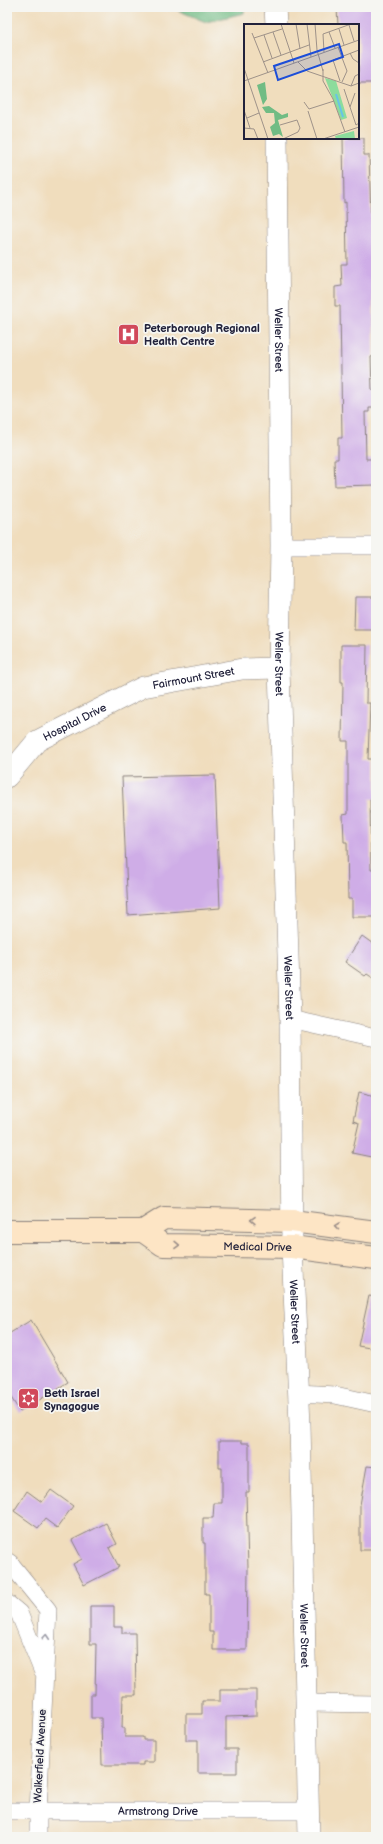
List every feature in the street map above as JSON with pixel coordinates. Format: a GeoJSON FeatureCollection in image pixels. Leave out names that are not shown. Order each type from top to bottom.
{"type":"FeatureCollection","features":[{"type":"Feature","properties":{"kind":"main road"},"geometry":{"type":"LineString","coordinates":[[7,1231],[143,1231],[164,1218],[292,1221],[376,1232]]}},
{"type":"Feature","properties":{"kind":"main road","name":"Medical Drive"},"geometry":{"type":"LineString","coordinates":[[143,1231],[163,1245],[292,1247],[376,1258]]}},
{"type":"Feature","properties":{"kind":"street"},"geometry":{"type":"LineString","coordinates":[[276,7],[276,24]]}},
{"type":"Feature","properties":{"kind":"street","name":"Weller Street"},"geometry":{"type":"LineString","coordinates":[[277,139],[281,546],[279,668],[290,1019],[292,1247],[300,1424],[309,1837]]}},
{"type":"Feature","properties":{"kind":"street"},"geometry":{"type":"LineString","coordinates":[[281,546],[376,546]]}},
{"type":"Feature","properties":{"kind":"street","name":"Fairmount Street"},"geometry":{"type":"LineString","coordinates":[[112,703],[143,687],[242,669],[279,668]]}},
{"type":"Feature","properties":{"kind":"street","name":"Hospital Drive"},"geometry":{"type":"LineString","coordinates":[[7,777],[37,741],[112,703]]}},
{"type":"Feature","properties":{"kind":"street"},"geometry":{"type":"LineString","coordinates":[[290,1019],[376,1038]]}},
{"type":"Feature","properties":{"kind":"street"},"geometry":{"type":"LineString","coordinates":[[298,1393],[335,1395],[376,1404]]}},
{"type":"Feature","properties":{"kind":"street","name":"Walkerfield Avenue"},"geometry":{"type":"LineString","coordinates":[[7,1561],[48,1610],[38,1837]]}},
{"type":"Feature","properties":{"kind":"street"},"geometry":{"type":"LineString","coordinates":[[7,1603],[19,1613],[44,1676]]}},
{"type":"Feature","properties":{"kind":"street"},"geometry":{"type":"LineString","coordinates":[[307,1702],[376,1704]]}},
{"type":"Feature","properties":{"kind":"street","name":"Armstrong Drive"},"geometry":{"type":"LineString","coordinates":[[7,1811],[309,1811]]}},
{"type":"Feature","properties":{"kind":"green space"},"geometry":{"type":"Polygon","coordinates":[[[170,7],[244,7],[244,13],[206,22],[170,7]]]}},
{"type":"Feature","properties":{"kind":"building"},"geometry":{"type":"Polygon","coordinates":[[[376,7],[376,83],[359,83],[359,24],[338,24],[337,8],[376,7]]]}},
{"type":"Feature","properties":{"kind":"building"},"geometry":{"type":"Polygon","coordinates":[[[364,138],[364,155],[369,155],[371,218],[374,218],[376,263],[376,295],[373,295],[374,356],[371,357],[372,390],[376,390],[376,408],[369,408],[369,412],[365,412],[366,459],[376,459],[376,485],[335,486],[334,459],[338,459],[338,438],[342,438],[340,306],[335,306],[335,287],[342,286],[341,264],[347,264],[346,202],[344,203],[343,139],[364,138]]]}},
{"type":"Feature","properties":{"kind":"building"},"geometry":{"type":"Polygon","coordinates":[[[355,597],[376,597],[376,630],[354,630],[355,597]]]}},
{"type":"Feature","properties":{"kind":"building"},"geometry":{"type":"Polygon","coordinates":[[[341,645],[367,645],[366,703],[370,703],[368,759],[376,759],[376,799],[370,799],[371,870],[376,870],[376,917],[352,917],[352,899],[348,899],[347,842],[344,842],[343,815],[348,814],[348,741],[342,741],[343,682],[341,682],[341,645]]]}},
{"type":"Feature","properties":{"kind":"building"},"geometry":{"type":"Polygon","coordinates":[[[215,775],[220,908],[128,915],[122,777],[215,775]]]}},
{"type":"Feature","properties":{"kind":"building"},"geometry":{"type":"Polygon","coordinates":[[[362,936],[376,946],[376,980],[367,974],[365,976],[345,962],[362,936]]]}},
{"type":"Feature","properties":{"kind":"building"},"geometry":{"type":"Polygon","coordinates":[[[359,1092],[376,1096],[376,1158],[352,1153],[359,1123],[353,1121],[359,1092]]]}},
{"type":"Feature","properties":{"kind":"building"},"geometry":{"type":"Polygon","coordinates":[[[369,1296],[376,1297],[376,1349],[358,1346],[369,1296]]]}},
{"type":"Feature","properties":{"kind":"building"},"geometry":{"type":"Polygon","coordinates":[[[31,1320],[68,1382],[20,1412],[7,1391],[7,1335],[31,1320]]]}},
{"type":"Feature","properties":{"kind":"building"},"geometry":{"type":"Polygon","coordinates":[[[219,1441],[242,1441],[242,1443],[249,1443],[249,1492],[246,1492],[248,1569],[247,1650],[213,1650],[213,1632],[209,1632],[209,1594],[205,1594],[205,1543],[203,1543],[203,1518],[213,1518],[214,1503],[222,1503],[222,1468],[219,1468],[219,1441]]]}},
{"type":"Feature","properties":{"kind":"building"},"geometry":{"type":"Polygon","coordinates":[[[367,1466],[376,1467],[376,1550],[360,1550],[360,1505],[367,1466]]]}},
{"type":"Feature","properties":{"kind":"building"},"geometry":{"type":"Polygon","coordinates":[[[51,1490],[73,1506],[57,1528],[45,1519],[38,1528],[14,1511],[27,1491],[42,1502],[51,1490]]]}},
{"type":"Feature","properties":{"kind":"building"},"geometry":{"type":"Polygon","coordinates":[[[106,1523],[117,1544],[109,1548],[119,1567],[84,1585],[73,1564],[82,1559],[72,1540],[106,1523]]]}},
{"type":"Feature","properties":{"kind":"building"},"geometry":{"type":"Polygon","coordinates":[[[90,1606],[114,1606],[114,1627],[122,1627],[122,1633],[135,1633],[136,1695],[123,1695],[122,1728],[125,1728],[125,1737],[143,1737],[143,1740],[154,1740],[154,1762],[143,1762],[143,1765],[102,1765],[101,1718],[91,1718],[91,1694],[95,1694],[96,1644],[90,1644],[90,1606]]]}},
{"type":"Feature","properties":{"kind":"building"},"geometry":{"type":"Polygon","coordinates":[[[220,1690],[256,1690],[256,1716],[226,1717],[226,1749],[237,1749],[237,1773],[198,1773],[198,1740],[186,1740],[186,1714],[202,1714],[202,1701],[220,1701],[220,1690]]]}},
{"type":"Feature","properties":{"kind":"place","name":"Peterborough Regional Health Centre"},"geometry":{"type":"Point","coordinates":[129,334]}},
{"type":"Feature","properties":{"kind":"place","name":"Beth Israel Synagogue"},"geometry":{"type":"Point","coordinates":[28,1399]}}]}
